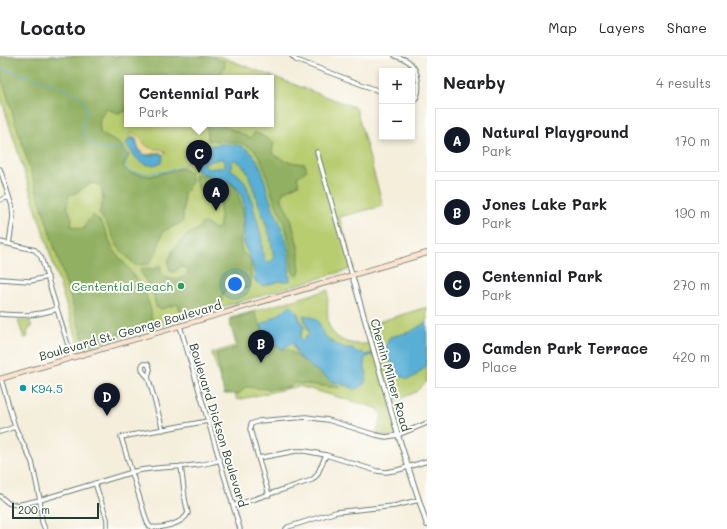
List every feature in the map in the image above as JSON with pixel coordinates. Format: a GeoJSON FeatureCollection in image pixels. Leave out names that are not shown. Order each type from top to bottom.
{"type":"FeatureCollection","features":[{"type":"Feature","properties":{"kind":"main road","name":"Boulevard St. George Boulevard"},"geometry":{"type":"LineString","coordinates":[[0,379],[427,253]]}},
{"type":"Feature","properties":{"kind":"street"},"geometry":{"type":"LineString","coordinates":[[292,56],[296,60],[379,91]]}},
{"type":"Feature","properties":{"kind":"street"},"geometry":{"type":"LineString","coordinates":[[395,56],[407,60],[413,68]]}},
{"type":"Feature","properties":{"kind":"street"},"geometry":{"type":"LineString","coordinates":[[415,72],[420,89],[415,101]]}},
{"type":"Feature","properties":{"kind":"street"},"geometry":{"type":"LineString","coordinates":[[317,152],[352,275]]}},
{"type":"Feature","properties":{"kind":"street"},"geometry":{"type":"LineString","coordinates":[[0,169],[9,197],[13,217],[9,244]]}},
{"type":"Feature","properties":{"kind":"street"},"geometry":{"type":"LineString","coordinates":[[0,200],[9,197]]}},
{"type":"Feature","properties":{"kind":"street"},"geometry":{"type":"LineString","coordinates":[[0,242],[35,250],[41,257],[72,358]]}},
{"type":"Feature","properties":{"kind":"street","name":"Chemin Milner Road"},"geometry":{"type":"LineString","coordinates":[[352,275],[398,435],[427,525]]}},
{"type":"Feature","properties":{"kind":"street"},"geometry":{"type":"LineString","coordinates":[[0,279],[30,281],[48,277]]}},
{"type":"Feature","properties":{"kind":"street"},"geometry":{"type":"LineString","coordinates":[[0,314],[27,316],[37,315],[57,309]]}},
{"type":"Feature","properties":{"kind":"street","name":"Boulevard Dickson Boulevard"},"geometry":{"type":"LineString","coordinates":[[180,326],[240,529]]}},
{"type":"Feature","properties":{"kind":"street"},"geometry":{"type":"LineString","coordinates":[[148,377],[163,430]]}},
{"type":"Feature","properties":{"kind":"street"},"geometry":{"type":"LineString","coordinates":[[0,379],[15,427],[32,462],[40,500],[42,522],[45,529]]}},
{"type":"Feature","properties":{"kind":"street"},"geometry":{"type":"LineString","coordinates":[[269,494],[250,429],[251,424],[259,421],[306,417],[328,420],[386,437],[398,435],[427,423]]}},
{"type":"Feature","properties":{"kind":"street"},"geometry":{"type":"LineString","coordinates":[[181,466],[188,513],[186,518],[182,521],[157,529],[150,527],[147,522],[121,437],[208,422]]}},
{"type":"Feature","properties":{"kind":"street"},"geometry":{"type":"LineString","coordinates":[[0,432],[15,427]]}},
{"type":"Feature","properties":{"kind":"street"},"geometry":{"type":"LineString","coordinates":[[258,458],[296,451],[305,451],[326,455],[377,471],[391,472],[427,461]]}},
{"type":"Feature","properties":{"kind":"street"},"geometry":{"type":"LineString","coordinates":[[233,506],[312,480],[317,475],[326,455]]}},
{"type":"Feature","properties":{"kind":"street"},"geometry":{"type":"LineString","coordinates":[[0,496],[8,503],[17,505],[40,500],[131,472],[151,468],[207,464],[220,460]]}},
{"type":"Feature","properties":{"kind":"street"},"geometry":{"type":"LineString","coordinates":[[95,483],[107,519],[107,529]]}},
{"type":"Feature","properties":{"kind":"street"},"geometry":{"type":"LineString","coordinates":[[286,529],[288,527],[336,512],[394,506],[419,500]]}},
{"type":"Feature","properties":{"kind":"green space"},"geometry":{"type":"Polygon","coordinates":[[[0,56],[219,56],[269,75],[124,75],[124,127],[274,127],[274,77],[356,108],[383,206],[339,217],[354,268],[80,349],[0,95],[0,56]]]}},
{"type":"Feature","properties":{"kind":"green space"},"geometry":{"type":"Polygon","coordinates":[[[0,56],[209,56],[224,61],[225,66],[221,75],[124,75],[124,112],[118,113],[106,109],[102,115],[99,124],[101,134],[120,144],[129,155],[123,167],[129,173],[151,176],[182,168],[190,173],[192,182],[184,193],[183,222],[163,231],[157,251],[149,264],[135,265],[118,247],[99,213],[103,200],[101,187],[97,184],[91,183],[76,193],[69,195],[67,206],[72,219],[71,226],[84,229],[87,222],[93,215],[102,223],[113,249],[144,289],[151,310],[152,326],[119,334],[85,345],[0,73],[0,56]]]}},
{"type":"Feature","properties":{"kind":"green space"},"geometry":{"type":"Polygon","coordinates":[[[207,127],[228,127],[250,138],[255,132],[274,142],[272,152],[279,158],[305,164],[307,170],[297,177],[299,184],[283,192],[282,200],[291,219],[299,250],[299,274],[296,275],[292,271],[290,245],[287,232],[273,197],[263,165],[257,153],[253,149],[243,144],[208,140],[207,127]]]}},
{"type":"Feature","properties":{"kind":"green space"},"geometry":{"type":"Polygon","coordinates":[[[195,174],[207,176],[214,180],[228,182],[234,186],[237,191],[244,215],[243,233],[240,241],[241,248],[243,253],[251,262],[251,286],[243,289],[230,286],[223,295],[221,305],[182,317],[178,304],[160,309],[156,307],[154,296],[140,270],[141,268],[155,269],[159,265],[161,266],[161,273],[167,278],[178,279],[185,276],[188,273],[187,269],[184,267],[180,267],[176,271],[172,272],[170,270],[168,263],[173,250],[187,235],[198,229],[203,223],[214,229],[220,227],[220,201],[200,192],[194,176],[195,174]]]}},
{"type":"Feature","properties":{"kind":"green space"},"geometry":{"type":"Polygon","coordinates":[[[328,290],[328,321],[333,333],[343,341],[363,344],[370,343],[365,326],[427,307],[427,322],[410,332],[390,337],[384,350],[365,356],[336,382],[344,384],[367,374],[364,364],[365,357],[384,352],[400,376],[414,377],[427,366],[427,381],[416,392],[389,404],[398,435],[386,437],[376,435],[382,416],[377,408],[299,386],[237,400],[231,383],[222,386],[212,353],[238,345],[230,318],[328,290]],[[290,306],[261,325],[293,343],[295,349],[304,327],[297,313],[290,306]],[[303,315],[308,332],[321,327],[303,315]]]}},
{"type":"Feature","properties":{"kind":"green space"},"geometry":{"type":"Polygon","coordinates":[[[254,312],[263,331],[271,342],[282,349],[289,350],[341,388],[294,383],[290,387],[269,389],[245,387],[239,394],[224,394],[216,354],[237,348],[229,320],[254,312]]]}},
{"type":"Feature","properties":{"kind":"green space"},"geometry":{"type":"Polygon","coordinates":[[[18,321],[30,321],[32,327],[27,332],[28,337],[24,338],[18,321]]]}},
{"type":"Feature","properties":{"kind":"sand"},"geometry":{"type":"Polygon","coordinates":[[[131,133],[137,135],[148,147],[153,149],[161,149],[166,153],[163,155],[160,152],[148,155],[143,154],[138,148],[136,139],[130,137],[129,134],[131,133]]]}},
{"type":"Feature","properties":{"kind":"water"},"geometry":{"type":"Polygon","coordinates":[[[134,138],[139,150],[143,154],[162,154],[163,159],[161,163],[148,165],[139,161],[126,144],[129,139],[134,138]]]}},
{"type":"Feature","properties":{"kind":"water"},"geometry":{"type":"Polygon","coordinates":[[[234,144],[241,146],[248,150],[257,161],[286,239],[289,254],[290,281],[281,281],[262,286],[255,281],[253,265],[244,243],[244,210],[241,194],[230,182],[222,178],[200,173],[195,170],[196,157],[199,150],[212,145],[234,144]],[[220,159],[204,163],[204,166],[209,169],[224,167],[225,160],[220,159]],[[235,160],[231,161],[231,170],[242,178],[246,184],[261,235],[262,252],[266,262],[270,262],[274,258],[270,236],[247,171],[235,160]]]}},
{"type":"Feature","properties":{"kind":"water"},"geometry":{"type":"Polygon","coordinates":[[[290,305],[297,313],[304,327],[300,337],[303,340],[309,334],[303,315],[318,321],[323,333],[333,342],[341,346],[353,348],[358,353],[362,352],[365,355],[384,350],[390,337],[410,332],[427,322],[427,366],[414,377],[408,379],[400,376],[384,352],[366,357],[364,364],[367,374],[364,384],[360,388],[355,389],[332,381],[310,366],[297,354],[293,343],[282,349],[268,338],[261,325],[281,313],[290,305]]]}},
{"type":"Feature","properties":{"kind":"waterway"},"geometry":{"type":"LineString","coordinates":[[0,68],[56,85],[76,94],[82,99],[85,105],[87,117],[83,121],[83,136],[98,148],[106,150],[117,148],[125,154],[126,169],[130,171],[137,173],[169,171],[195,160]]}},
{"type":"Feature","properties":{"kind":"place","name":"Centennial Park"},"geometry":{"type":"Point","coordinates":[199,173]}},
{"type":"Feature","properties":{"kind":"place","name":"Natural Playground"},"geometry":{"type":"Point","coordinates":[216,211]}},
{"type":"Feature","properties":{"kind":"place","name":"Centential Beach"},"geometry":{"type":"Point","coordinates":[181,286]}},
{"type":"Feature","properties":{"kind":"place","name":"Jones Lake Park"},"geometry":{"type":"Point","coordinates":[261,363]}},
{"type":"Feature","properties":{"kind":"place","name":"K94.5"},"geometry":{"type":"Point","coordinates":[23,388]}},
{"type":"Feature","properties":{"kind":"place","name":"Camden Park Terrace"},"geometry":{"type":"Point","coordinates":[107,416]}}]}
